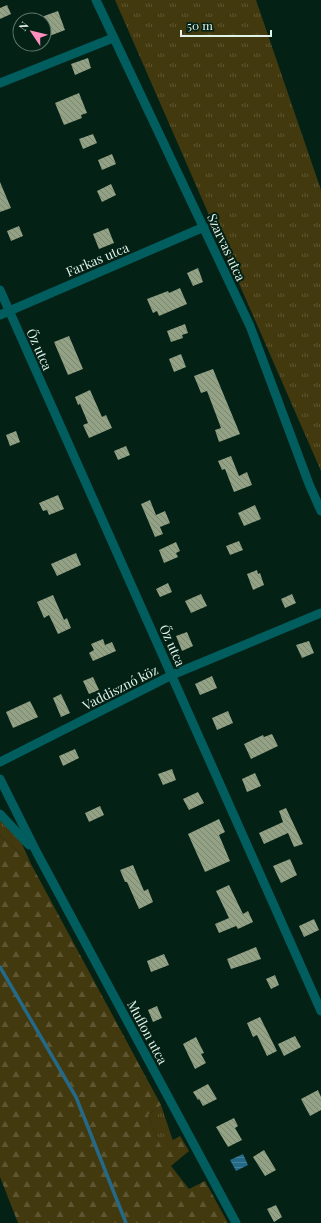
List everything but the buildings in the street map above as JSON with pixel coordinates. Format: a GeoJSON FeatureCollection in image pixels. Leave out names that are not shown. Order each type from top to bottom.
{"type":"FeatureCollection","features":[{"type":"Feature","properties":{"kind":"street","name":"Szarvas utca"},"geometry":{"type":"LineString","coordinates":[[96,0],[250,326],[309,484],[321,511]]}},
{"type":"Feature","properties":{"kind":"street"},"geometry":{"type":"LineString","coordinates":[[0,83],[113,38]]}},
{"type":"Feature","properties":{"kind":"street","name":"Farkas utca"},"geometry":{"type":"LineString","coordinates":[[0,315],[204,227]]}},
{"type":"Feature","properties":{"kind":"street","name":"Őz utca"},"geometry":{"type":"LineString","coordinates":[[0,290],[321,1011]]}},
{"type":"Feature","properties":{"kind":"street","name":"Vaddisznó köz"},"geometry":{"type":"LineString","coordinates":[[0,762],[172,675],[321,613]]}},
{"type":"Feature","properties":{"kind":"street","name":"Muflon utca"},"geometry":{"type":"LineString","coordinates":[[0,779],[37,853],[236,1223]]}},
{"type":"Feature","properties":{"kind":"street","name":"Muflon utca"},"geometry":{"type":"LineString","coordinates":[[0,814],[37,853]]}},
{"type":"Feature","properties":{"kind":"green space"},"geometry":{"type":"Polygon","coordinates":[[[115,0],[256,0],[321,190],[321,471],[115,0]]]}},
{"type":"Feature","properties":{"kind":"green space"},"geometry":{"type":"Polygon","coordinates":[[[0,818],[18,835],[31,864],[0,835],[0,818]]]}},
{"type":"Feature","properties":{"kind":"green space"},"geometry":{"type":"Polygon","coordinates":[[[0,835],[31,864],[161,1105],[148,1115],[161,1147],[180,1136],[189,1151],[171,1166],[189,1189],[205,1181],[228,1223],[18,1223],[0,1177],[0,835]]]}},
{"type":"Feature","properties":{"kind":"green space"},"geometry":{"type":"Polygon","coordinates":[[[161,1105],[173,1141],[161,1148],[148,1115],[161,1105]]]}},
{"type":"Feature","properties":{"kind":"water"},"geometry":{"type":"Polygon","coordinates":[[[243,1154],[248,1165],[236,1171],[230,1160],[243,1154]]]}},
{"type":"Feature","properties":{"kind":"waterway"},"geometry":{"type":"LineString","coordinates":[[0,967],[76,1097],[126,1223]]}}]}
